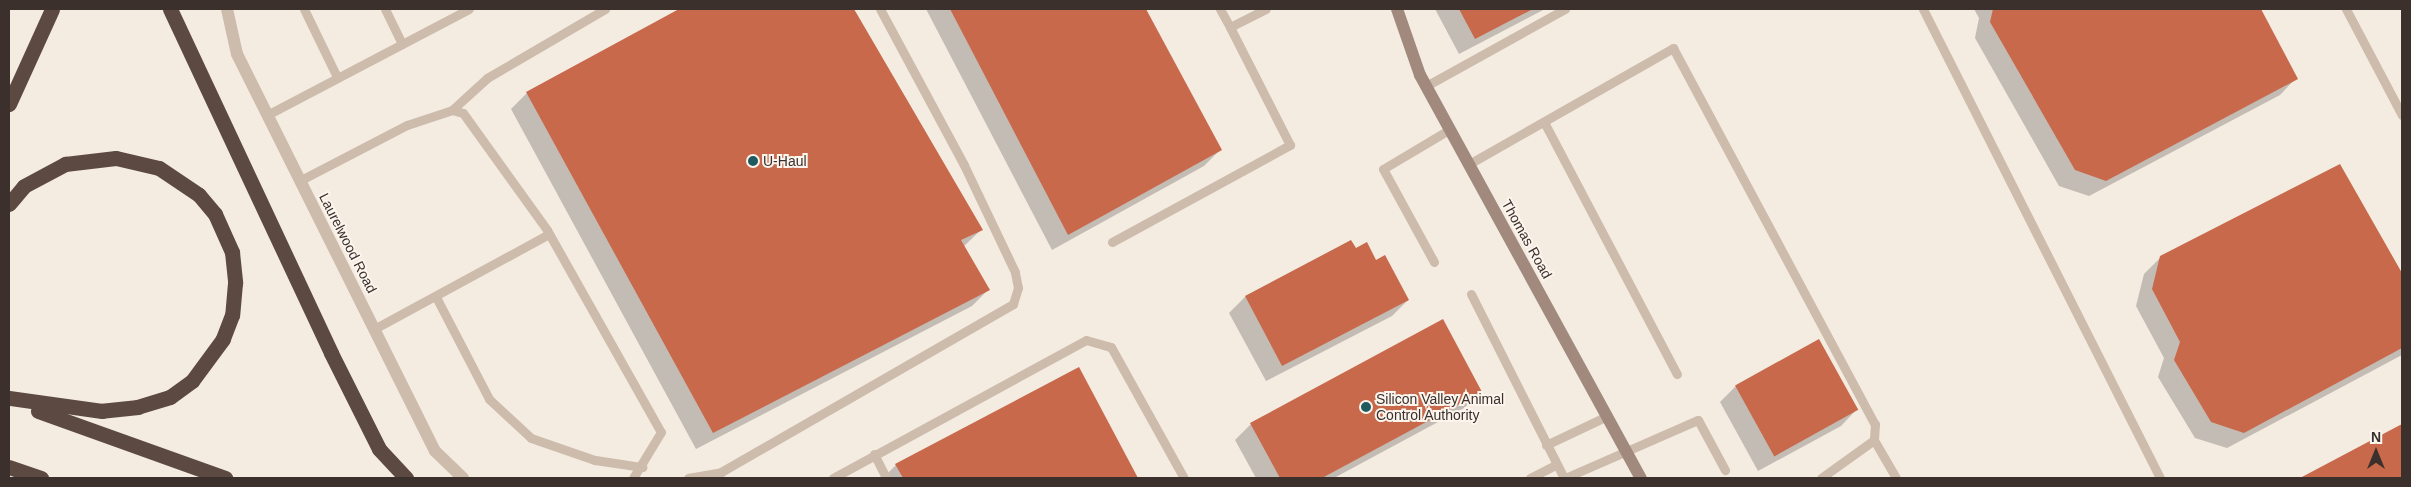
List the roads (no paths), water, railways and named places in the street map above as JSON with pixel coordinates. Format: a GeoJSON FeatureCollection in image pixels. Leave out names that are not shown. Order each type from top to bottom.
{"type":"FeatureCollection","features":[{"type":"Feature","properties":{"kind":"highway"},"geometry":{"type":"LineString","coordinates":[[9,104],[52,9]]}},
{"type":"Feature","properties":{"kind":"highway"},"geometry":{"type":"LineString","coordinates":[[170,9],[335,361],[379,449],[406,478]]}},
{"type":"Feature","properties":{"kind":"highway"},"geometry":{"type":"LineString","coordinates":[[9,204],[24,186],[65,164],[116,158],[159,168],[193,190],[215,214],[232,252],[235,283],[232,315],[223,339],[192,381],[170,398],[138,407],[102,411],[9,399]]}},
{"type":"Feature","properties":{"kind":"highway"},"geometry":{"type":"LineString","coordinates":[[9,399],[225,478]]}},
{"type":"Feature","properties":{"kind":"highway"},"geometry":{"type":"LineString","coordinates":[[9,467],[41,478]]}},
{"type":"Feature","properties":{"kind":"street","name":"Laurelwood Road"},"geometry":{"type":"LineString","coordinates":[[227,9],[237,54],[435,451],[463,478]]}},
{"type":"Feature","properties":{"kind":"street","name":"Thomas Road"},"geometry":{"type":"LineString","coordinates":[[1396,9],[1426,86],[1641,478]]}},
{"type":"Feature","properties":{"kind":"lane"},"geometry":{"type":"LineString","coordinates":[[304,9],[337,78]]}},
{"type":"Feature","properties":{"kind":"lane"},"geometry":{"type":"LineString","coordinates":[[384,9],[402,44]]}},
{"type":"Feature","properties":{"kind":"lane"},"geometry":{"type":"LineString","coordinates":[[266,115],[402,44],[451,13],[469,9]]}},
{"type":"Feature","properties":{"kind":"lane"},"geometry":{"type":"LineString","coordinates":[[300,181],[407,125],[452,110],[487,78],[605,9]]}},
{"type":"Feature","properties":{"kind":"lane"},"geometry":{"type":"LineString","coordinates":[[688,478],[721,472],[1014,304],[1018,288],[1015,272],[964,165],[880,9]]}},
{"type":"Feature","properties":{"kind":"lane"},"geometry":{"type":"LineString","coordinates":[[1112,242],[1290,144],[1220,9]]}},
{"type":"Feature","properties":{"kind":"lane"},"geometry":{"type":"LineString","coordinates":[[1230,27],[1266,9]]}},
{"type":"Feature","properties":{"kind":"lane"},"geometry":{"type":"LineString","coordinates":[[1426,86],[1565,9]]}},
{"type":"Feature","properties":{"kind":"lane"},"geometry":{"type":"LineString","coordinates":[[1923,9],[2160,478]]}},
{"type":"Feature","properties":{"kind":"lane"},"geometry":{"type":"LineString","coordinates":[[2346,9],[2402,115]]}},
{"type":"Feature","properties":{"kind":"lane"},"geometry":{"type":"LineString","coordinates":[[1469,164],[1673,48],[1875,424],[1874,440],[1896,478]]}},
{"type":"Feature","properties":{"kind":"lane"},"geometry":{"type":"LineString","coordinates":[[452,110],[463,113],[549,234],[661,432],[634,478]]}},
{"type":"Feature","properties":{"kind":"lane"},"geometry":{"type":"LineString","coordinates":[[1544,122],[1677,374]]}},
{"type":"Feature","properties":{"kind":"lane"},"geometry":{"type":"LineString","coordinates":[[1434,262],[1383,169],[1450,129]]}},
{"type":"Feature","properties":{"kind":"lane"},"geometry":{"type":"LineString","coordinates":[[374,329],[549,234]]}},
{"type":"Feature","properties":{"kind":"lane"},"geometry":{"type":"LineString","coordinates":[[1471,294],[1564,478],[1698,420],[1726,470]]}},
{"type":"Feature","properties":{"kind":"lane"},"geometry":{"type":"LineString","coordinates":[[436,297],[489,399],[531,438],[595,460],[642,467]]}},
{"type":"Feature","properties":{"kind":"lane"},"geometry":{"type":"LineString","coordinates":[[833,478],[1086,340],[1111,347],[1184,478]]}},
{"type":"Feature","properties":{"kind":"lane"},"geometry":{"type":"LineString","coordinates":[[1546,445],[1607,416]]}},
{"type":"Feature","properties":{"kind":"lane"},"geometry":{"type":"LineString","coordinates":[[1821,478],[1874,440]]}},
{"type":"Feature","properties":{"kind":"lane"},"geometry":{"type":"LineString","coordinates":[[874,454],[886,478]]}},
{"type":"Feature","properties":{"kind":"lane"},"geometry":{"type":"LineString","coordinates":[[1530,478],[1556,465]]}},
{"type":"Feature","properties":{"kind":"place","name":"U-Haul"},"geometry":{"type":"Point","coordinates":[753,161]}},
{"type":"Feature","properties":{"kind":"place","name":"Silicon Valley Animal Control Authority"},"geometry":{"type":"Point","coordinates":[1366,407]}}]}
